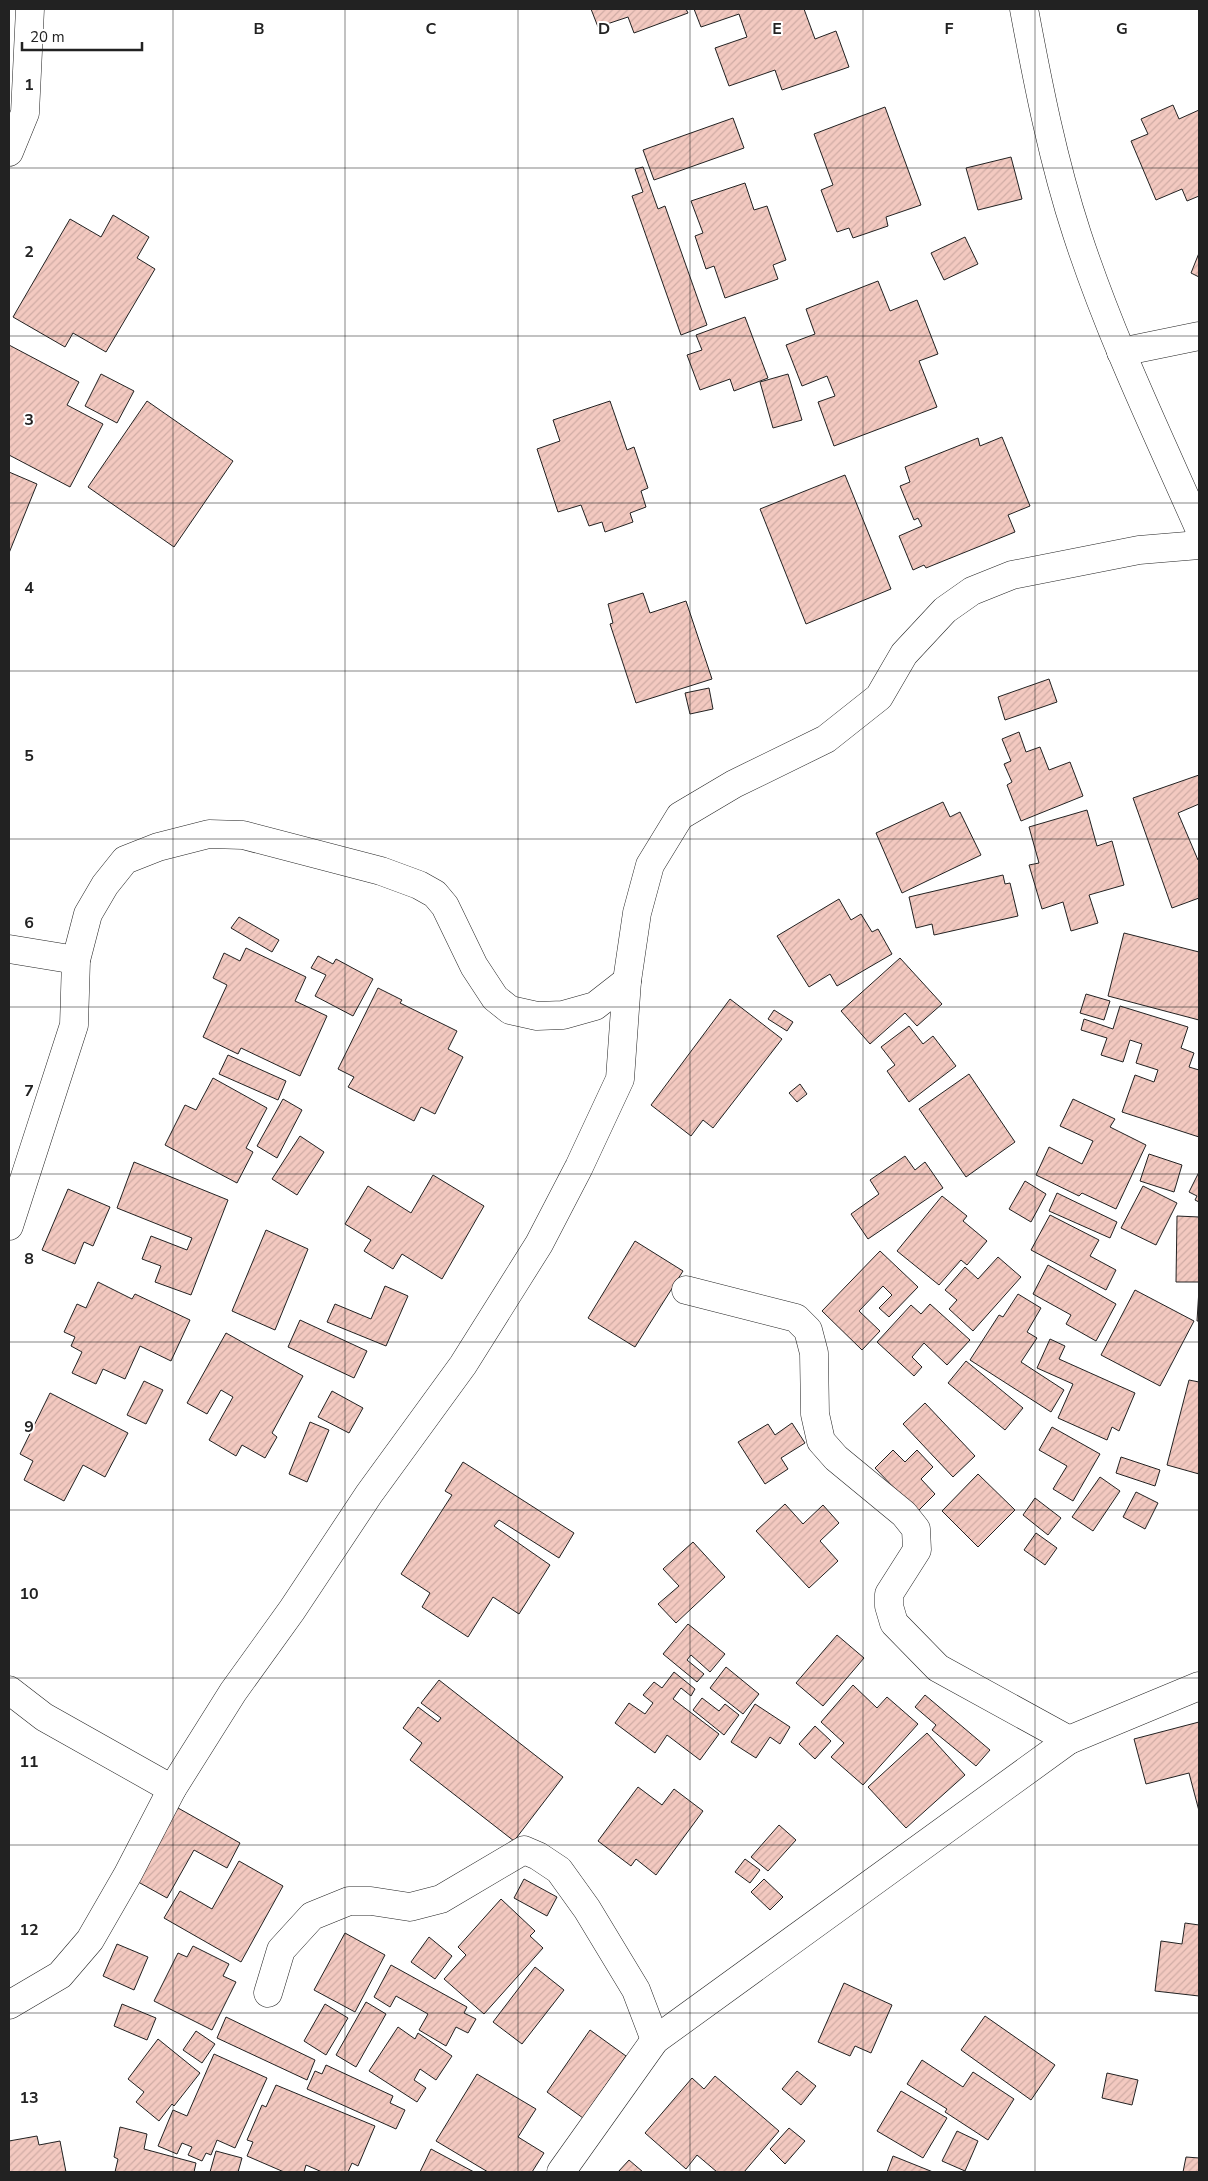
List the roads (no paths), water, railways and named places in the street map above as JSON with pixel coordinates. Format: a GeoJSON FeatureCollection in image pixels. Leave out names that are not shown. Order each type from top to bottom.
{"type":"FeatureCollection","features":[{"type":"Feature","properties":{"kind":"street"},"geometry":{"type":"LineString","coordinates":[[9,152],[25,113],[30,9]]}},
{"type":"Feature","properties":{"kind":"street"},"geometry":{"type":"LineString","coordinates":[[1024,9],[1053,148],[1077,234],[1121,352],[1199,528]]}},
{"type":"Feature","properties":{"kind":"street"},"geometry":{"type":"LineString","coordinates":[[1121,352],[1199,336]]}},
{"type":"Feature","properties":{"kind":"street"},"geometry":{"type":"LineString","coordinates":[[9,2005],[60,1974],[90,1940],[128,1874],[172,1788],[233,1692],[292,1610],[369,1494],[463,1365],[539,1244],[579,1167],[620,1079],[627,981],[637,913],[650,865],[680,816],[734,784],[826,738],[879,696],[904,654],[945,610],[972,591],[1012,576],[1138,550],[1199,546]]}},
{"type":"Feature","properties":{"kind":"street"},"geometry":{"type":"LineString","coordinates":[[9,1226],[74,1025],[76,960],[88,914],[106,885],[125,860],[158,847],[209,834],[242,835],[381,871],[419,885],[435,894],[445,906],[474,966],[494,998],[510,1010],[537,1016],[563,1015],[595,1006],[627,981]]}},
{"type":"Feature","properties":{"kind":"street"},"geometry":{"type":"LineString","coordinates":[[9,949],[76,960]]}},
{"type":"Feature","properties":{"kind":"street"},"geometry":{"type":"LineString","coordinates":[[686,1290],[796,1318],[808,1330],[814,1353],[815,1414],[821,1440],[836,1458],[904,1514],[916,1529],[917,1550],[889,1594],[888,1606],[894,1623],[938,1668],[1069,1740]]}},
{"type":"Feature","properties":{"kind":"street"},"geometry":{"type":"LineString","coordinates":[[561,2172],[655,2040],[1069,1740],[1199,1686]]}},
{"type":"Feature","properties":{"kind":"street"},"geometry":{"type":"LineString","coordinates":[[9,1690],[44,1717],[172,1788]]}},
{"type":"Feature","properties":{"kind":"street"},"geometry":{"type":"LineString","coordinates":[[268,1993],[280,1950],[312,1916],[349,1900],[410,1907],[441,1899],[524,1850],[538,1856],[559,1870],[636,1990],[655,2040]]}}]}
